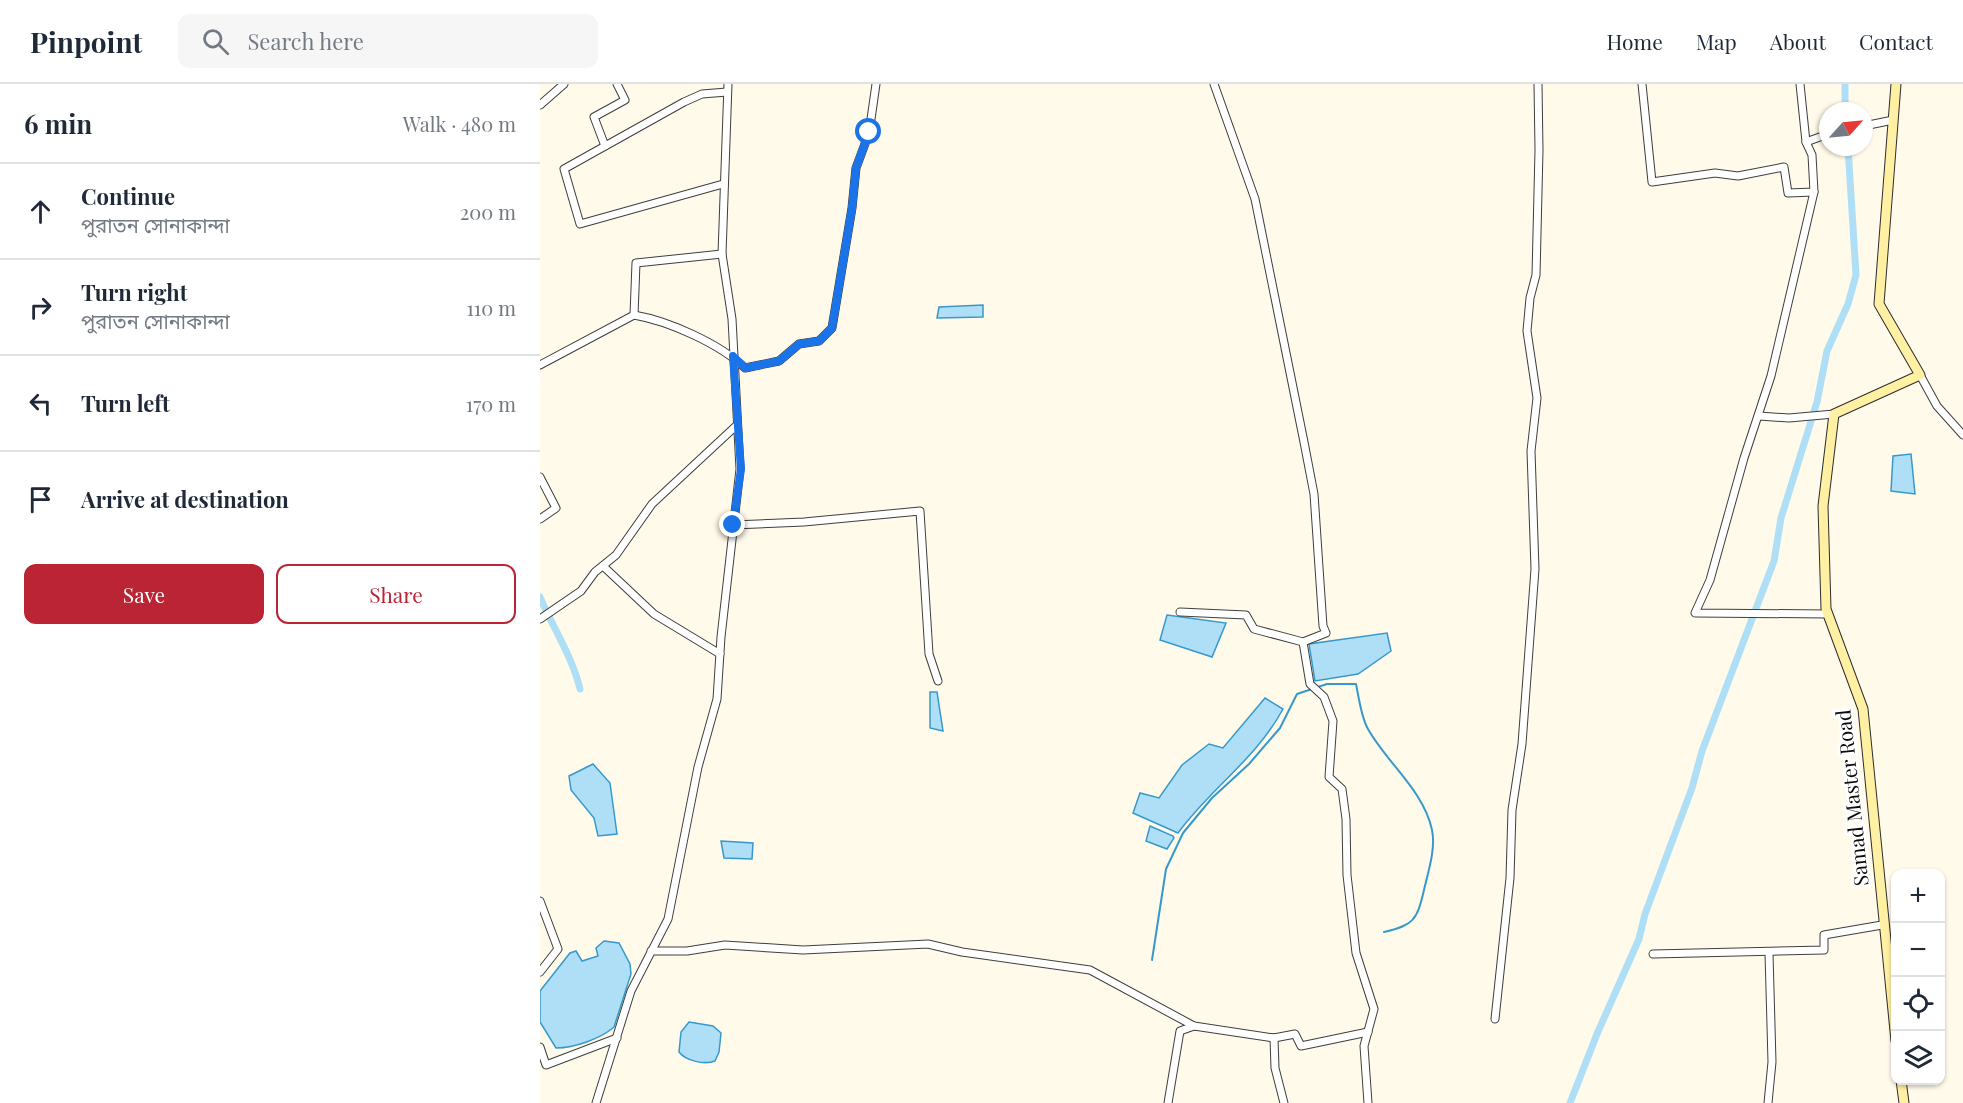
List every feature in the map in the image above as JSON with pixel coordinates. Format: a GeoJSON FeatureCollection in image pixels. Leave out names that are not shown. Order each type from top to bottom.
{"type":"FeatureCollection","features":[{"type":"Feature","properties":{"kind":"street"},"geometry":{"type":"LineString","coordinates":[[540,105],[564,84]]}},
{"type":"Feature","properties":{"kind":"street"},"geometry":{"type":"LineString","coordinates":[[605,146],[594,117],[625,99],[617,84]]}},
{"type":"Feature","properties":{"kind":"street"},"geometry":{"type":"LineString","coordinates":[[540,365],[634,315],[669,325],[733,356],[745,368],[779,361],[799,344],[819,341],[832,328],[852,208],[856,168],[869,132],[876,84]]}},
{"type":"Feature","properties":{"kind":"street"},"geometry":{"type":"LineString","coordinates":[[1179,612],[1246,615],[1254,628],[1303,642],[1326,633],[1323,626],[1314,495],[1256,199],[1214,84]]}},
{"type":"Feature","properties":{"kind":"street"},"geometry":{"type":"LineString","coordinates":[[1495,1019],[1510,878],[1512,810],[1522,744],[1535,569],[1531,451],[1537,398],[1527,331],[1536,275],[1538,84]]}},
{"type":"Feature","properties":{"kind":"street"},"geometry":{"type":"LineString","coordinates":[[1642,84],[1652,182],[1715,173],[1738,176],[1784,167],[1788,193],[1814,192]]}},
{"type":"Feature","properties":{"kind":"street"},"geometry":{"type":"LineString","coordinates":[[1800,84],[1806,141],[1812,155],[1814,192],[1781,339],[1759,416],[1744,458],[1710,580],[1695,613],[1828,614]]}},
{"type":"Feature","properties":{"kind":"street"},"geometry":{"type":"LineString","coordinates":[[1896,84],[1879,304],[1937,406],[1963,435]]}},
{"type":"Feature","properties":{"kind":"street"},"geometry":{"type":"LineString","coordinates":[[596,1103],[631,991],[668,919],[698,767],[717,699],[733,525],[741,469],[732,319],[722,254],[727,88],[702,94],[684,102],[564,169],[580,224],[723,184]]}},
{"type":"Feature","properties":{"kind":"street"},"geometry":{"type":"LineString","coordinates":[[1873,124],[1893,120]]}},
{"type":"Feature","properties":{"kind":"street"},"geometry":{"type":"LineString","coordinates":[[1806,141],[1819,137]]}},
{"type":"Feature","properties":{"kind":"street"},"geometry":{"type":"LineString","coordinates":[[634,315],[636,263],[722,254]]}},
{"type":"Feature","properties":{"kind":"street"},"geometry":{"type":"LineString","coordinates":[[1759,416],[1789,418],[1830,414],[1920,375]]}},
{"type":"Feature","properties":{"kind":"street","name":"Samad Master Road"},"geometry":{"type":"LineString","coordinates":[[1830,414],[1822,506],[1828,614],[1863,709],[1882,925],[1895,1031]]}},
{"type":"Feature","properties":{"kind":"street"},"geometry":{"type":"LineString","coordinates":[[542,617],[581,591],[616,555],[652,504],[737,425]]}},
{"type":"Feature","properties":{"kind":"street"},"geometry":{"type":"LineString","coordinates":[[540,477],[556,508],[540,519]]}},
{"type":"Feature","properties":{"kind":"street"},"geometry":{"type":"LineString","coordinates":[[733,525],[804,522],[920,510],[929,654],[938,681]]}},
{"type":"Feature","properties":{"kind":"street"},"geometry":{"type":"LineString","coordinates":[[603,566],[654,614],[720,654]]}},
{"type":"Feature","properties":{"kind":"street"},"geometry":{"type":"LineString","coordinates":[[1303,642],[1311,684],[1324,697],[1333,721],[1329,777],[1342,789],[1346,819],[1347,875],[1356,953],[1374,1009],[1364,1046],[1368,1103]]}},
{"type":"Feature","properties":{"kind":"street"},"geometry":{"type":"LineString","coordinates":[[540,901],[558,949],[540,972]]}},
{"type":"Feature","properties":{"kind":"street"},"geometry":{"type":"LineString","coordinates":[[1653,954],[1824,950],[1824,935],[1882,925]]}},
{"type":"Feature","properties":{"kind":"street"},"geometry":{"type":"LineString","coordinates":[[651,951],[687,951],[725,945],[803,950],[928,944],[962,952],[1090,970],[1194,1026],[1274,1038],[1296,1034],[1301,1046],[1368,1032]]}},
{"type":"Feature","properties":{"kind":"street"},"geometry":{"type":"LineString","coordinates":[[1768,1103],[1772,1062],[1769,953]]}},
{"type":"Feature","properties":{"kind":"street"},"geometry":{"type":"LineString","coordinates":[[1168,1103],[1180,1031],[1194,1026]]}},
{"type":"Feature","properties":{"kind":"street"},"geometry":{"type":"LineString","coordinates":[[540,1047],[546,1065],[617,1038]]}},
{"type":"Feature","properties":{"kind":"street"},"geometry":{"type":"LineString","coordinates":[[1274,1038],[1275,1068],[1284,1103]]}},
{"type":"Feature","properties":{"kind":"street"},"geometry":{"type":"LineString","coordinates":[[1902,1085],[1905,1103]]}},
{"type":"Feature","properties":{"kind":"water"},"geometry":{"type":"Polygon","coordinates":[[[983,305],[983,317],[937,318],[939,307],[983,305]]]}},
{"type":"Feature","properties":{"kind":"water"},"geometry":{"type":"Polygon","coordinates":[[[1911,454],[1915,494],[1891,491],[1893,456],[1911,454]]]}},
{"type":"Feature","properties":{"kind":"water"},"geometry":{"type":"Polygon","coordinates":[[[1167,615],[1226,623],[1212,657],[1160,640],[1167,615]]]}},
{"type":"Feature","properties":{"kind":"water"},"geometry":{"type":"Polygon","coordinates":[[[1387,633],[1391,651],[1358,674],[1315,681],[1309,644],[1387,633]]]}},
{"type":"Feature","properties":{"kind":"water"},"geometry":{"type":"Polygon","coordinates":[[[930,692],[937,692],[943,731],[930,728],[930,692]]]}},
{"type":"Feature","properties":{"kind":"water"},"geometry":{"type":"Polygon","coordinates":[[[1265,698],[1283,709],[1272,727],[1247,758],[1178,833],[1133,813],[1140,793],[1159,798],[1182,765],[1209,744],[1223,748],[1265,698]]]}},
{"type":"Feature","properties":{"kind":"water"},"geometry":{"type":"Polygon","coordinates":[[[593,764],[610,783],[617,834],[598,836],[594,818],[571,790],[569,776],[593,764]]]}},
{"type":"Feature","properties":{"kind":"water"},"geometry":{"type":"Polygon","coordinates":[[[1150,826],[1173,836],[1167,849],[1146,841],[1150,826]]]}},
{"type":"Feature","properties":{"kind":"water"},"geometry":{"type":"Polygon","coordinates":[[[721,841],[753,843],[752,859],[724,858],[721,841]]]}},
{"type":"Feature","properties":{"kind":"water"},"geometry":{"type":"Polygon","coordinates":[[[604,941],[619,943],[630,964],[631,974],[614,1027],[586,1042],[556,1048],[540,1022],[540,991],[570,953],[576,951],[582,961],[598,956],[596,948],[604,941]]]}},
{"type":"Feature","properties":{"kind":"water"},"geometry":{"type":"Polygon","coordinates":[[[689,1022],[713,1026],[721,1033],[719,1052],[715,1061],[706,1063],[696,1061],[686,1058],[679,1052],[681,1032],[689,1022]]]}},
{"type":"Feature","properties":{"kind":"waterway"},"geometry":{"type":"LineString","coordinates":[[1845,84],[1845,102]]}},
{"type":"Feature","properties":{"kind":"waterway"},"geometry":{"type":"LineString","coordinates":[[1570,1103],[1597,1034],[1639,939],[1645,914],[1692,788],[1702,751],[1774,561],[1781,518],[1817,402],[1827,351],[1848,304],[1856,275],[1849,156]]}},
{"type":"Feature","properties":{"kind":"waterway"},"geometry":{"type":"LineString","coordinates":[[540,597],[567,654],[580,689]]}},
{"type":"Feature","properties":{"kind":"waterway"},"geometry":{"type":"LineString","coordinates":[[1152,960],[1166,869],[1183,833],[1212,798],[1249,764],[1280,728],[1297,694],[1327,684],[1356,684],[1368,729],[1413,790],[1428,816],[1432,830],[1431,860],[1422,900],[1416,915],[1408,924],[1384,932]]}},
{"type":"Feature","properties":{"kind":"route"},"geometry":{"type":"LineString","coordinates":[[733,525],[741,469],[733,356],[745,368],[779,361],[799,344],[819,341],[832,328],[852,208],[856,168],[869,132]]}}]}
